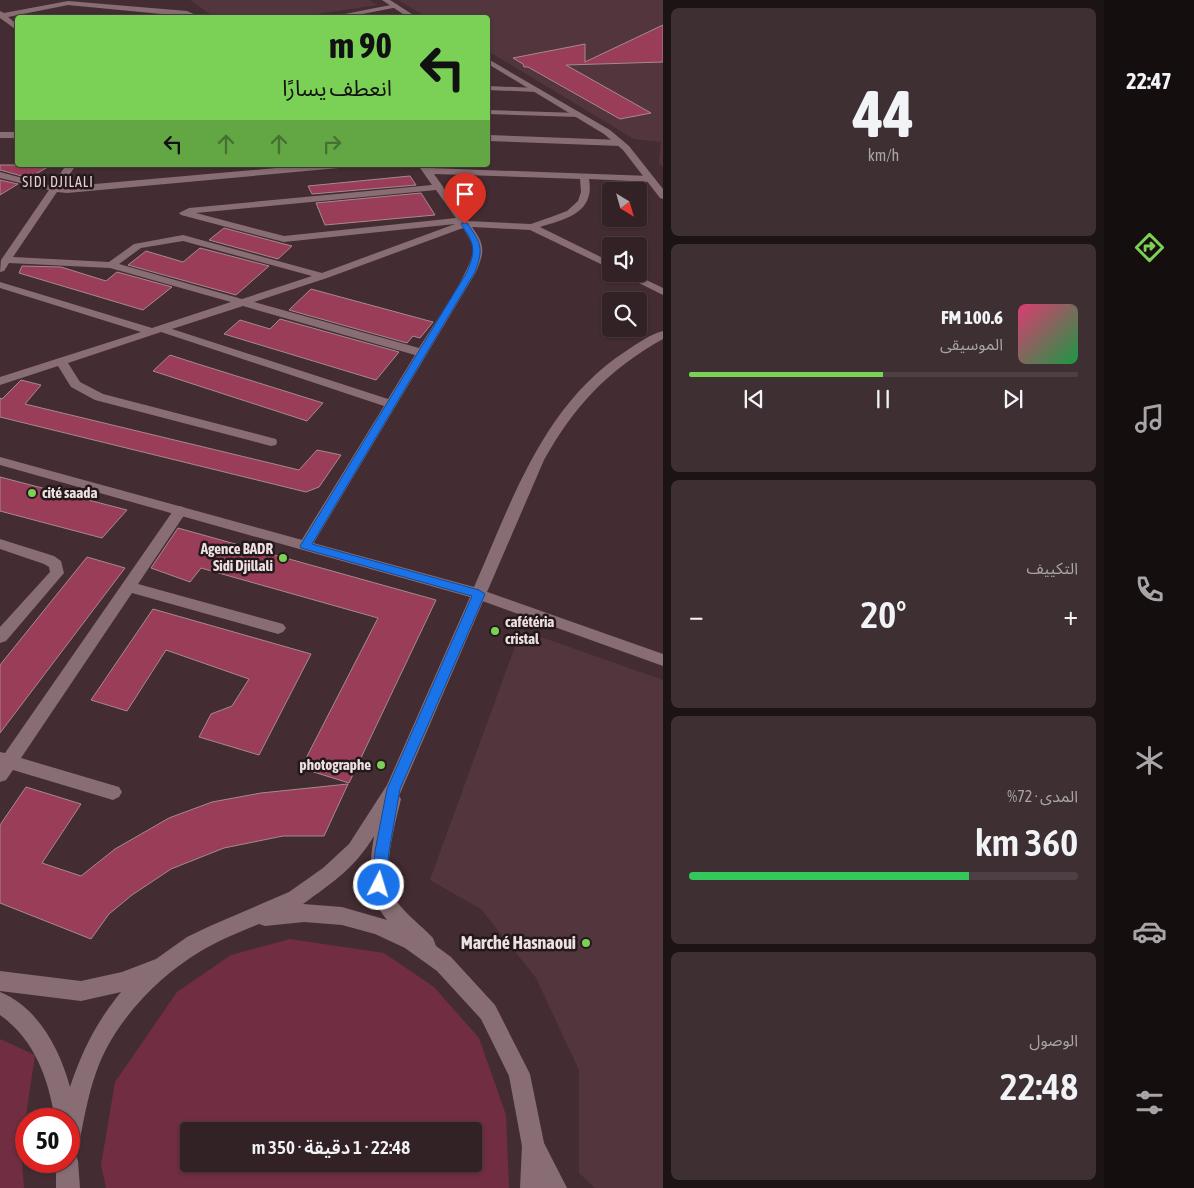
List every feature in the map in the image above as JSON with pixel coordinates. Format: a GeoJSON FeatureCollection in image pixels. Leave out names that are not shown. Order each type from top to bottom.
{"type":"FeatureCollection","features":[{"type":"Feature","properties":{"kind":"street"},"geometry":{"type":"LineString","coordinates":[[386,0],[410,15]]}},
{"type":"Feature","properties":{"kind":"street"},"geometry":{"type":"LineString","coordinates":[[1,15],[66,2],[163,8],[194,15]]}},
{"type":"Feature","properties":{"kind":"street"},"geometry":{"type":"LineString","coordinates":[[372,14],[396,6]]}},
{"type":"Feature","properties":{"kind":"street"},"geometry":{"type":"LineString","coordinates":[[1,15],[15,27]]}},
{"type":"Feature","properties":{"kind":"street"},"geometry":{"type":"LineString","coordinates":[[490,62],[607,132],[626,148],[663,196]]}},
{"type":"Feature","properties":{"kind":"street"},"geometry":{"type":"LineString","coordinates":[[490,88],[537,90]]}},
{"type":"Feature","properties":{"kind":"street"},"geometry":{"type":"LineString","coordinates":[[490,112],[579,115]]}},
{"type":"Feature","properties":{"kind":"street"},"geometry":{"type":"LineString","coordinates":[[0,134],[15,135]]}},
{"type":"Feature","properties":{"kind":"street"},"geometry":{"type":"LineString","coordinates":[[490,138],[620,143]]}},
{"type":"Feature","properties":{"kind":"street"},"geometry":{"type":"LineString","coordinates":[[3,265],[69,167]]}},
{"type":"Feature","properties":{"kind":"street"},"geometry":{"type":"LineString","coordinates":[[0,175],[67,190],[317,167]]}},
{"type":"Feature","properties":{"kind":"street"},"geometry":{"type":"LineString","coordinates":[[425,168],[650,179]]}},
{"type":"Feature","properties":{"kind":"street"},"geometry":{"type":"LineString","coordinates":[[305,546],[471,272],[477,258],[478,249],[475,239],[425,168]]}},
{"type":"Feature","properties":{"kind":"street"},"geometry":{"type":"LineString","coordinates":[[532,227],[570,212],[581,205],[586,195],[584,176]]}},
{"type":"Feature","properties":{"kind":"street"},"geometry":{"type":"LineString","coordinates":[[438,187],[189,210],[184,213],[284,239],[463,222],[532,227],[602,262]]}},
{"type":"Feature","properties":{"kind":"street"},"geometry":{"type":"LineString","coordinates":[[0,381],[323,276],[463,222]]}},
{"type":"Feature","properties":{"kind":"street"},"geometry":{"type":"LineString","coordinates":[[111,265],[138,246],[184,238],[323,276]]}},
{"type":"Feature","properties":{"kind":"street"},"geometry":{"type":"LineString","coordinates":[[0,250],[16,246]]}},
{"type":"Feature","properties":{"kind":"street"},"geometry":{"type":"LineString","coordinates":[[3,265],[111,265],[422,353]]}},
{"type":"Feature","properties":{"kind":"street"},"geometry":{"type":"LineString","coordinates":[[642,282],[663,292]]}},
{"type":"Feature","properties":{"kind":"street"},"geometry":{"type":"LineString","coordinates":[[0,285],[158,331],[391,404]]}},
{"type":"Feature","properties":{"kind":"street"},"geometry":{"type":"LineString","coordinates":[[75,1108],[77,1096],[92,1056],[113,1020],[138,989],[166,963],[197,942],[296,898],[330,874],[356,850],[394,789],[537,460],[554,430],[572,405],[602,373],[636,348],[663,334]]}},
{"type":"Feature","properties":{"kind":"street"},"geometry":{"type":"LineString","coordinates":[[62,362],[68,378],[75,386],[99,397],[271,442]]}},
{"type":"Feature","properties":{"kind":"street"},"geometry":{"type":"LineString","coordinates":[[0,461],[479,594],[663,660]]}},
{"type":"Feature","properties":{"kind":"street"},"geometry":{"type":"LineString","coordinates":[[113,792],[3,765],[180,511]]}},
{"type":"Feature","properties":{"kind":"street"},"geometry":{"type":"LineString","coordinates":[[0,544],[49,560],[56,565],[57,573],[0,637]]}},
{"type":"Feature","properties":{"kind":"street"},"geometry":{"type":"LineString","coordinates":[[128,587],[278,628]]}},
{"type":"Feature","properties":{"kind":"street"},"geometry":{"type":"LineString","coordinates":[[394,789],[382,851],[379,885],[386,903],[488,1012],[519,1074],[533,1146],[532,1188]]}},
{"type":"Feature","properties":{"kind":"street"},"geometry":{"type":"LineString","coordinates":[[230,926],[267,916],[304,913],[342,916],[378,926],[412,941],[444,964]]}},
{"type":"Feature","properties":{"kind":"street"},"geometry":{"type":"LineString","coordinates":[[0,981],[81,991],[123,982],[166,963]]}},
{"type":"Feature","properties":{"kind":"street"},"geometry":{"type":"LineString","coordinates":[[0,1002],[18,1013],[45,1048],[62,1091],[64,1108]]}},
{"type":"Feature","properties":{"kind":"street"},"geometry":{"type":"LineString","coordinates":[[533,1146],[555,1188]]}},
{"type":"Feature","properties":{"kind":"street"},"geometry":{"type":"LineString","coordinates":[[67,1173],[68,1188]]}},
{"type":"Feature","properties":{"kind":"shaded area"},"geometry":{"type":"Polygon","coordinates":[[[190,0],[369,0],[377,5],[310,15],[212,15],[190,0]]]}},
{"type":"Feature","properties":{"kind":"shaded area"},"geometry":{"type":"Polygon","coordinates":[[[398,0],[663,0],[663,168],[659,163],[661,142],[634,139],[490,52],[490,15],[424,15],[398,0]]]}},
{"type":"Feature","properties":{"kind":"shaded area","name":"Marché Hasnaoui"},"geometry":{"type":"Polygon","coordinates":[[[521,630],[663,680],[663,1188],[595,1188],[579,1173],[579,1070],[536,978],[481,909],[430,880],[521,630]]]}},
{"type":"Feature","properties":{"kind":"shaded area"},"geometry":{"type":"Polygon","coordinates":[[[290,939],[384,953],[434,987],[479,1038],[506,1115],[509,1188],[106,1188],[101,1165],[115,1082],[177,992],[231,955],[290,939]]]}},
{"type":"Feature","properties":{"kind":"shaded area"},"geometry":{"type":"Polygon","coordinates":[[[0,1039],[35,1055],[27,1108],[15,1108],[15,1173],[23,1173],[24,1188],[0,1188],[0,1039]]]}},
{"type":"Feature","properties":{"kind":"building"},"geometry":{"type":"Polygon","coordinates":[[[663,25],[663,62],[566,65],[651,113],[620,119],[528,67],[524,67],[523,64],[513,58],[585,44],[585,62],[663,25]]]}},
{"type":"Feature","properties":{"kind":"building"},"geometry":{"type":"Polygon","coordinates":[[[0,165],[48,167],[29,178],[0,170],[0,165]]]}},
{"type":"Feature","properties":{"kind":"building"},"geometry":{"type":"Polygon","coordinates":[[[410,176],[416,185],[312,194],[308,186],[410,176]]]}},
{"type":"Feature","properties":{"kind":"building"},"geometry":{"type":"Polygon","coordinates":[[[0,180],[18,184],[0,195],[0,180]]]}},
{"type":"Feature","properties":{"kind":"building"},"geometry":{"type":"Polygon","coordinates":[[[421,193],[435,215],[325,225],[316,203],[421,193]]]}},
{"type":"Feature","properties":{"kind":"building"},"geometry":{"type":"Polygon","coordinates":[[[224,228],[292,246],[278,259],[209,240],[224,228]]]}},
{"type":"Feature","properties":{"kind":"building"},"geometry":{"type":"Polygon","coordinates":[[[200,248],[269,266],[236,295],[128,265],[146,251],[183,262],[200,248]]]}},
{"type":"Feature","properties":{"kind":"building"},"geometry":{"type":"Polygon","coordinates":[[[22,266],[61,267],[106,281],[117,272],[172,287],[143,310],[19,273],[22,266]]]}},
{"type":"Feature","properties":{"kind":"building"},"geometry":{"type":"Polygon","coordinates":[[[311,289],[433,322],[420,338],[413,336],[407,343],[289,310],[311,289]]]}},
{"type":"Feature","properties":{"kind":"building"},"geometry":{"type":"Polygon","coordinates":[[[280,319],[399,352],[376,380],[224,334],[240,320],[270,329],[280,319]]]}},
{"type":"Feature","properties":{"kind":"building"},"geometry":{"type":"Polygon","coordinates":[[[170,355],[323,403],[307,421],[153,371],[170,355]]]}},
{"type":"Feature","properties":{"kind":"building"},"geometry":{"type":"Polygon","coordinates":[[[21,380],[41,385],[25,404],[299,470],[317,450],[341,455],[319,487],[306,492],[0,417],[0,398],[2,399],[21,380]]]}},
{"type":"Feature","properties":{"kind":"building","name":"cité saada"},"geometry":{"type":"Polygon","coordinates":[[[0,477],[127,510],[102,538],[0,511],[0,477]]]}},
{"type":"Feature","properties":{"kind":"building"},"geometry":{"type":"Polygon","coordinates":[[[178,528],[436,600],[349,783],[301,768],[378,618],[201,568],[190,582],[151,568],[178,528]]]}},
{"type":"Feature","properties":{"kind":"building"},"geometry":{"type":"Polygon","coordinates":[[[87,557],[125,568],[0,733],[0,665],[87,557]]]}},
{"type":"Feature","properties":{"kind":"building"},"geometry":{"type":"Polygon","coordinates":[[[153,609],[311,654],[259,755],[199,737],[211,714],[232,706],[249,679],[166,650],[127,711],[91,700],[153,609]]]}},
{"type":"Feature","properties":{"kind":"building"},"geometry":{"type":"Polygon","coordinates":[[[348,784],[324,836],[283,836],[224,848],[171,869],[132,895],[109,914],[91,939],[0,903],[0,825],[26,787],[81,804],[42,863],[81,876],[115,849],[169,818],[212,802],[261,793],[348,784]]]}},
{"type":"Feature","properties":{"kind":"place","name":"cité saada"},"geometry":{"type":"Point","coordinates":[32,493]}},
{"type":"Feature","properties":{"kind":"place","name":"Agence BADR Sidi Djillali"},"geometry":{"type":"Point","coordinates":[283,558]}},
{"type":"Feature","properties":{"kind":"place","name":"cafétéria cristal"},"geometry":{"type":"Point","coordinates":[495,631]}},
{"type":"Feature","properties":{"kind":"place","name":"photographe"},"geometry":{"type":"Point","coordinates":[381,765]}},
{"type":"Feature","properties":{"kind":"place","name":"Marché Hasnaoui"},"geometry":{"type":"Point","coordinates":[586,943]}},
{"type":"Feature","properties":{"kind":"district","name":"SIDI DJILALI"},"geometry":{"type":"Point","coordinates":[58,182]}},
{"type":"Feature","properties":{"kind":"route"},"geometry":{"type":"LineString","coordinates":[[379,885],[382,851],[394,789],[479,594],[305,546],[471,272],[477,258],[478,249],[475,239],[465,224]]}}]}
